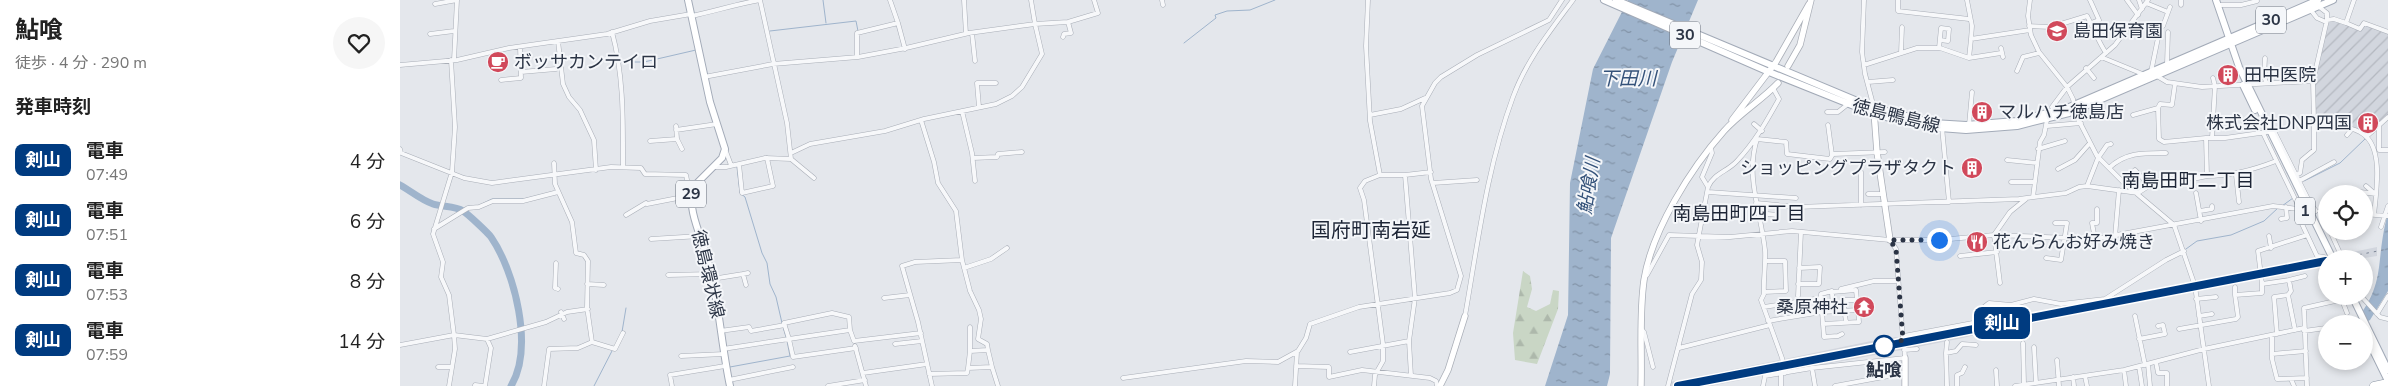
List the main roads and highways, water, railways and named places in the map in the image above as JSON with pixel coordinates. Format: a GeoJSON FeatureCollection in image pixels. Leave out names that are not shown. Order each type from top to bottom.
{"type":"FeatureCollection","features":[{"type":"Feature","properties":{"kind":"highway"},"geometry":{"type":"LineString","coordinates":[[2374,386],[2388,382]]}},
{"type":"Feature","properties":{"kind":"main road","name":"徳島環状線"},"geometry":{"type":"LineString","coordinates":[[688,0],[704,78],[725,149],[722,158],[693,187],[691,199],[712,276],[723,351],[731,382]]}},
{"type":"Feature","properties":{"kind":"main road","name":"徳島鴨島線"},"geometry":{"type":"LineString","coordinates":[[1604,0],[1874,111]]}},
{"type":"Feature","properties":{"kind":"main road","name":"徳島鴨島線"},"geometry":{"type":"LineString","coordinates":[[1616,0],[1848,104],[1942,126],[1984,130],[2047,123],[2075,108],[2151,74],[2318,3],[2333,0]]}},
{"type":"Feature","properties":{"kind":"main road","name":"1"},"geometry":{"type":"LineString","coordinates":[[2215,2],[2227,42],[2267,133],[2326,250]]}},
{"type":"Feature","properties":{"kind":"main road","name":"徳島鴨島線"},"geometry":{"type":"LineString","coordinates":[[1942,126],[2016,121],[2075,108],[2167,65],[2310,9],[2318,3]]}},
{"type":"Feature","properties":{"kind":"main road","name":"1"},"geometry":{"type":"LineString","coordinates":[[2267,133],[2285,161],[2327,250]]}},
{"type":"Feature","properties":{"kind":"main road"},"geometry":{"type":"LineString","coordinates":[[2350,305],[2358,315]]}},
{"type":"Feature","properties":{"kind":"main road"},"geometry":{"type":"LineString","coordinates":[[2355,305],[2358,315]]}},
{"type":"Feature","properties":{"kind":"main road"},"geometry":{"type":"LineString","coordinates":[[2373,344],[2388,370]]}},
{"type":"Feature","properties":{"kind":"main road"},"geometry":{"type":"LineString","coordinates":[[2373,349],[2388,382]]}},
{"type":"Feature","properties":{"kind":"water","name":"下田川"},"geometry":{"type":"Polygon","coordinates":[[[1628,0],[1698,0],[1672,62],[1611,238],[1610,374],[1607,386],[1545,386],[1568,315],[1570,183],[1593,69],[1628,0]]]}},
{"type":"Feature","properties":{"kind":"water"},"geometry":{"type":"Polygon","coordinates":[[[2388,213],[2388,291],[2373,315],[2360,315],[2366,305],[2373,305],[2373,291],[2376,284],[2388,213]]]}},
{"type":"Feature","properties":{"kind":"waterway"},"geometry":{"type":"LineString","coordinates":[[823,0],[826,23]]}},
{"type":"Feature","properties":{"kind":"waterway"},"geometry":{"type":"LineString","coordinates":[[1184,43],[1216,18],[1215,15],[1227,11],[1250,10],[1275,0]]}},
{"type":"Feature","properties":{"kind":"waterway"},"geometry":{"type":"LineString","coordinates":[[770,31],[856,21],[858,31]]}},
{"type":"Feature","properties":{"kind":"waterway"},"geometry":{"type":"LineString","coordinates":[[621,62],[644,62],[696,50]]}},
{"type":"Feature","properties":{"kind":"waterway"},"geometry":{"type":"LineString","coordinates":[[2304,181],[2340,163],[2365,139]]}},
{"type":"Feature","properties":{"kind":"waterway"},"geometry":{"type":"LineString","coordinates":[[737,167],[740,193],[745,197],[762,253],[767,263],[770,284],[776,297],[782,323]]}},
{"type":"Feature","properties":{"kind":"waterway"},"geometry":{"type":"LineString","coordinates":[[400,185],[429,202],[463,211],[491,237],[500,252],[514,290],[519,310],[521,331],[521,352],[518,370],[511,386]]}},
{"type":"Feature","properties":{"kind":"waterway"},"geometry":{"type":"LineString","coordinates":[[482,204],[492,199],[524,199],[556,191]]}},
{"type":"Feature","properties":{"kind":"waterway"},"geometry":{"type":"LineString","coordinates":[[2282,206],[2293,198]]}},
{"type":"Feature","properties":{"kind":"waterway"},"geometry":{"type":"LineString","coordinates":[[461,210],[469,206]]}},
{"type":"Feature","properties":{"kind":"waterway"},"geometry":{"type":"LineString","coordinates":[[2186,249],[2197,241],[2231,235],[2264,221],[2278,208]]}},
{"type":"Feature","properties":{"kind":"waterway"},"geometry":{"type":"LineString","coordinates":[[622,332],[626,308]]}},
{"type":"Feature","properties":{"kind":"waterway"},"geometry":{"type":"LineString","coordinates":[[783,327],[786,337]]}},
{"type":"Feature","properties":{"kind":"waterway"},"geometry":{"type":"LineString","coordinates":[[730,367],[790,356],[787,341]]}},
{"type":"Feature","properties":{"kind":"waterway"},"geometry":{"type":"LineString","coordinates":[[594,386],[613,349]]}},
{"type":"Feature","properties":{"kind":"railway"},"geometry":{"type":"LineString","coordinates":[[2373,252],[2388,249]]}},
{"type":"Feature","properties":{"kind":"railway"},"geometry":{"type":"LineString","coordinates":[[1678,386],[2318,263]]}},
{"type":"Feature","properties":{"kind":"train","name":"剣山"},"geometry":{"type":"LineString","coordinates":[[1678,386],[2318,263]]}},
{"type":"Feature","properties":{"kind":"place","name":"島田保育園"},"geometry":{"type":"Point","coordinates":[2057,31]}},
{"type":"Feature","properties":{"kind":"place","name":"ボッサカンテイロ"},"geometry":{"type":"Point","coordinates":[498,62]}},
{"type":"Feature","properties":{"kind":"place","name":"田中医院"},"geometry":{"type":"Point","coordinates":[2228,75]}},
{"type":"Feature","properties":{"kind":"place","name":"マルハチ徳島店"},"geometry":{"type":"Point","coordinates":[1982,112]}},
{"type":"Feature","properties":{"kind":"place","name":"株式会社DNP四国"},"geometry":{"type":"Point","coordinates":[2368,123]}},
{"type":"Feature","properties":{"kind":"place","name":"ショッピングプラザタクト"},"geometry":{"type":"Point","coordinates":[1972,168]}},
{"type":"Feature","properties":{"kind":"place","name":"花んらんお好み焼き"},"geometry":{"type":"Point","coordinates":[1977,242]}},
{"type":"Feature","properties":{"kind":"place","name":"桑原神社"},"geometry":{"type":"Point","coordinates":[1864,307]}},
{"type":"Feature","properties":{"kind":"place","name":"鮎喰"},"geometry":{"type":"Point","coordinates":[1884,346]}},
{"type":"Feature","properties":{"kind":"district","name":"南島田町二丁目"},"geometry":{"type":"Point","coordinates":[2188,181]}},
{"type":"Feature","properties":{"kind":"district","name":"南島田町四丁目"},"geometry":{"type":"Point","coordinates":[1739,214]}},
{"type":"Feature","properties":{"kind":"district","name":"国府町南岩延"},"geometry":{"type":"Point","coordinates":[1371,230]}},
{"type":"Feature","properties":{"kind":"water label","name":"鮎喰川"},"geometry":{"type":"Point","coordinates":[1589,186]}}]}
